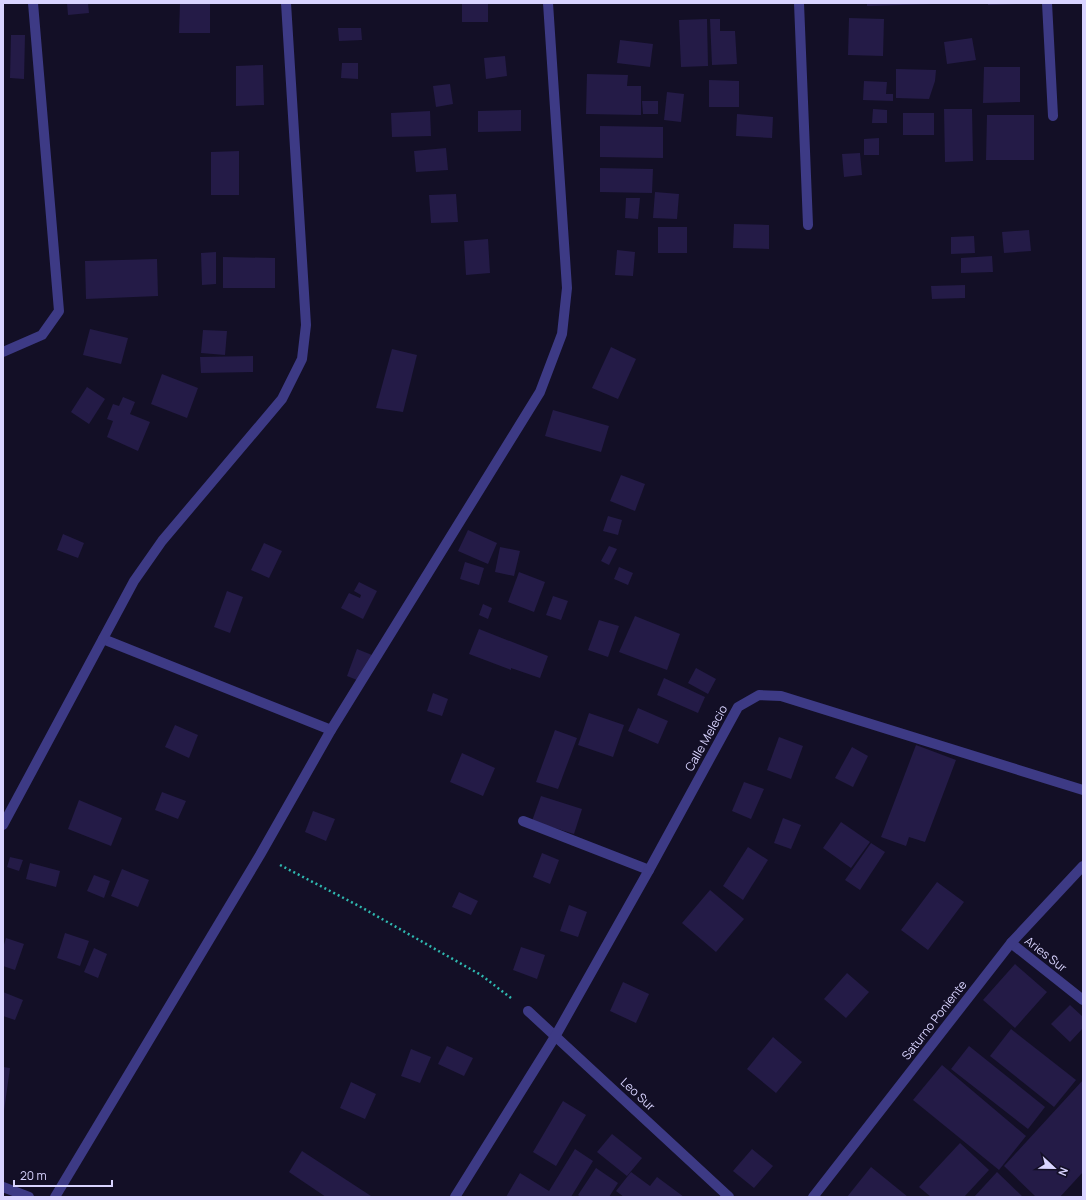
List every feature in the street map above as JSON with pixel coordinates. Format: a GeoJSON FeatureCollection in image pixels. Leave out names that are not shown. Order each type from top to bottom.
{"type":"FeatureCollection","features":[{"type":"Feature","properties":{"kind":"street"},"geometry":{"type":"LineString","coordinates":[[3,352],[42,335],[59,310],[33,3]]}},
{"type":"Feature","properties":{"kind":"street"},"geometry":{"type":"LineString","coordinates":[[3,825],[102,639],[147,560],[282,399],[302,359],[306,324],[286,3]]}},
{"type":"Feature","properties":{"kind":"street"},"geometry":{"type":"LineString","coordinates":[[56,1197],[260,855],[331,730],[540,392],[562,334],[568,288],[548,3]]}},
{"type":"Feature","properties":{"kind":"street"},"geometry":{"type":"LineString","coordinates":[[799,3],[808,225]]}},
{"type":"Feature","properties":{"kind":"street"},"geometry":{"type":"LineString","coordinates":[[1047,3],[1053,116]]}},
{"type":"Feature","properties":{"kind":"street"},"geometry":{"type":"LineString","coordinates":[[102,639],[331,730]]}},
{"type":"Feature","properties":{"kind":"street","name":"Calle Melecio"},"geometry":{"type":"LineString","coordinates":[[455,1197],[556,1035],[649,870],[738,707],[759,695],[781,696],[1083,790]]}},
{"type":"Feature","properties":{"kind":"street"},"geometry":{"type":"LineString","coordinates":[[523,821],[649,870]]}},
{"type":"Feature","properties":{"kind":"street","name":"Saturno Poniente"},"geometry":{"type":"LineString","coordinates":[[813,1197],[1011,943],[1083,866]]}},
{"type":"Feature","properties":{"kind":"street","name":"Aries Sur"},"geometry":{"type":"LineString","coordinates":[[1011,943],[1083,1000]]}},
{"type":"Feature","properties":{"kind":"street","name":"Leo Sur"},"geometry":{"type":"LineString","coordinates":[[528,1011],[556,1035],[729,1197]]}},
{"type":"Feature","properties":{"kind":"street"},"geometry":{"type":"LineString","coordinates":[[3,1187],[29,1197]]}},
{"type":"Feature","properties":{"kind":"path"},"geometry":{"type":"LineString","coordinates":[[260,855],[359,906],[481,975],[528,1011]]}},
{"type":"Feature","properties":{"kind":"building"},"geometry":{"type":"Polygon","coordinates":[[[67,3],[88,3],[89,13],[68,15],[67,3]]]}},
{"type":"Feature","properties":{"kind":"building"},"geometry":{"type":"Polygon","coordinates":[[[180,3],[210,3],[210,33],[179,33],[180,3]]]}},
{"type":"Feature","properties":{"kind":"building"},"geometry":{"type":"Polygon","coordinates":[[[462,3],[488,3],[488,22],[462,22],[462,3]]]}},
{"type":"Feature","properties":{"kind":"building"},"geometry":{"type":"Polygon","coordinates":[[[867,3],[934,3],[934,4],[867,6],[867,3]]]}},
{"type":"Feature","properties":{"kind":"building"},"geometry":{"type":"Polygon","coordinates":[[[988,3],[1017,3],[1017,4],[988,5],[988,3]]]}},
{"type":"Feature","properties":{"kind":"building"},"geometry":{"type":"Polygon","coordinates":[[[849,18],[884,19],[883,56],[848,55],[849,18]]]}},
{"type":"Feature","properties":{"kind":"building"},"geometry":{"type":"Polygon","coordinates":[[[707,19],[708,66],[681,67],[679,20],[707,19]]]}},
{"type":"Feature","properties":{"kind":"building"},"geometry":{"type":"Polygon","coordinates":[[[710,19],[720,19],[720,31],[735,31],[737,64],[712,65],[710,19]]]}},
{"type":"Feature","properties":{"kind":"building"},"geometry":{"type":"Polygon","coordinates":[[[338,28],[361,28],[362,40],[339,41],[338,28]]]}},
{"type":"Feature","properties":{"kind":"building"},"geometry":{"type":"Polygon","coordinates":[[[11,35],[25,35],[24,79],[10,78],[11,35]]]}},
{"type":"Feature","properties":{"kind":"building"},"geometry":{"type":"Polygon","coordinates":[[[972,38],[976,60],[947,64],[944,42],[972,38]]]}},
{"type":"Feature","properties":{"kind":"building"},"geometry":{"type":"Polygon","coordinates":[[[620,40],[653,44],[650,67],[617,63],[620,40]]]}},
{"type":"Feature","properties":{"kind":"building"},"geometry":{"type":"Polygon","coordinates":[[[505,56],[507,76],[486,79],[484,58],[505,56]]]}},
{"type":"Feature","properties":{"kind":"building"},"geometry":{"type":"Polygon","coordinates":[[[342,63],[358,63],[358,79],[341,78],[342,63]]]}},
{"type":"Feature","properties":{"kind":"building"},"geometry":{"type":"Polygon","coordinates":[[[263,65],[264,105],[236,106],[236,66],[263,65]]]}},
{"type":"Feature","properties":{"kind":"building"},"geometry":{"type":"Polygon","coordinates":[[[984,67],[1020,67],[1020,102],[983,103],[984,67]]]}},
{"type":"Feature","properties":{"kind":"building"},"geometry":{"type":"Polygon","coordinates":[[[896,69],[936,70],[935,81],[929,99],[896,98],[896,69]]]}},
{"type":"Feature","properties":{"kind":"building"},"geometry":{"type":"Polygon","coordinates":[[[587,74],[628,75],[627,86],[641,86],[641,115],[586,114],[587,74]]]}},
{"type":"Feature","properties":{"kind":"building"},"geometry":{"type":"Polygon","coordinates":[[[709,80],[739,81],[739,107],[709,107],[709,80]]]}},
{"type":"Feature","properties":{"kind":"building"},"geometry":{"type":"Polygon","coordinates":[[[864,81],[887,82],[886,94],[893,94],[893,101],[863,100],[864,81]]]}},
{"type":"Feature","properties":{"kind":"building"},"geometry":{"type":"Polygon","coordinates":[[[450,84],[453,104],[436,107],[433,86],[450,84]]]}},
{"type":"Feature","properties":{"kind":"building"},"geometry":{"type":"Polygon","coordinates":[[[667,92],[684,94],[681,122],[664,120],[667,92]]]}},
{"type":"Feature","properties":{"kind":"building"},"geometry":{"type":"Polygon","coordinates":[[[642,101],[658,101],[658,114],[643,114],[642,101]]]}},
{"type":"Feature","properties":{"kind":"building"},"geometry":{"type":"Polygon","coordinates":[[[873,109],[887,110],[887,123],[872,123],[873,109]]]}},
{"type":"Feature","properties":{"kind":"building"},"geometry":{"type":"Polygon","coordinates":[[[944,109],[972,109],[973,161],[945,162],[944,109]]]}},
{"type":"Feature","properties":{"kind":"building"},"geometry":{"type":"Polygon","coordinates":[[[521,110],[521,131],[478,132],[478,111],[521,110]]]}},
{"type":"Feature","properties":{"kind":"building"},"geometry":{"type":"Polygon","coordinates":[[[430,111],[431,136],[392,137],[391,113],[430,111]]]}},
{"type":"Feature","properties":{"kind":"building"},"geometry":{"type":"Polygon","coordinates":[[[903,113],[934,113],[934,135],[903,135],[903,113]]]}},
{"type":"Feature","properties":{"kind":"building"},"geometry":{"type":"Polygon","coordinates":[[[737,114],[773,117],[772,138],[736,136],[737,114]]]}},
{"type":"Feature","properties":{"kind":"building"},"geometry":{"type":"Polygon","coordinates":[[[987,115],[1034,115],[1034,160],[986,160],[987,115]]]}},
{"type":"Feature","properties":{"kind":"building"},"geometry":{"type":"Polygon","coordinates":[[[600,126],[663,127],[663,158],[600,157],[600,126]]]}},
{"type":"Feature","properties":{"kind":"building"},"geometry":{"type":"Polygon","coordinates":[[[879,138],[879,155],[864,155],[864,139],[879,138]]]}},
{"type":"Feature","properties":{"kind":"building"},"geometry":{"type":"Polygon","coordinates":[[[446,148],[448,170],[416,172],[414,151],[446,148]]]}},
{"type":"Feature","properties":{"kind":"building"},"geometry":{"type":"Polygon","coordinates":[[[239,151],[239,195],[211,195],[211,152],[239,151]]]}},
{"type":"Feature","properties":{"kind":"building"},"geometry":{"type":"Polygon","coordinates":[[[860,153],[862,175],[844,177],[842,154],[860,153]]]}},
{"type":"Feature","properties":{"kind":"building"},"geometry":{"type":"Polygon","coordinates":[[[600,168],[653,169],[652,193],[600,192],[600,168]]]}},
{"type":"Feature","properties":{"kind":"building"},"geometry":{"type":"Polygon","coordinates":[[[655,192],[679,194],[677,219],[653,218],[655,192]]]}},
{"type":"Feature","properties":{"kind":"building"},"geometry":{"type":"Polygon","coordinates":[[[456,194],[458,222],[431,223],[429,195],[456,194]]]}},
{"type":"Feature","properties":{"kind":"building"},"geometry":{"type":"Polygon","coordinates":[[[626,198],[640,198],[638,219],[625,218],[626,198]]]}},
{"type":"Feature","properties":{"kind":"building"},"geometry":{"type":"Polygon","coordinates":[[[734,224],[769,225],[769,249],[733,248],[734,224]]]}},
{"type":"Feature","properties":{"kind":"building"},"geometry":{"type":"Polygon","coordinates":[[[658,227],[687,227],[687,253],[658,253],[658,227]]]}},
{"type":"Feature","properties":{"kind":"building"},"geometry":{"type":"Polygon","coordinates":[[[1029,230],[1031,251],[1004,253],[1002,232],[1029,230]]]}},
{"type":"Feature","properties":{"kind":"building"},"geometry":{"type":"Polygon","coordinates":[[[974,236],[975,253],[951,254],[951,237],[974,236]]]}},
{"type":"Feature","properties":{"kind":"building"},"geometry":{"type":"Polygon","coordinates":[[[488,239],[490,273],[466,275],[464,241],[488,239]]]}},
{"type":"Feature","properties":{"kind":"building"},"geometry":{"type":"Polygon","coordinates":[[[617,250],[635,252],[633,276],[615,275],[617,250]]]}},
{"type":"Feature","properties":{"kind":"building"},"geometry":{"type":"Polygon","coordinates":[[[216,252],[216,284],[202,285],[201,253],[216,252]]]}},
{"type":"Feature","properties":{"kind":"building"},"geometry":{"type":"Polygon","coordinates":[[[992,256],[993,272],[961,273],[961,258],[992,256]]]}},
{"type":"Feature","properties":{"kind":"building"},"geometry":{"type":"Polygon","coordinates":[[[223,257],[275,258],[275,288],[223,288],[223,257]]]}},
{"type":"Feature","properties":{"kind":"building"},"geometry":{"type":"Polygon","coordinates":[[[157,259],[158,296],[86,299],[85,261],[157,259]]]}},
{"type":"Feature","properties":{"kind":"building"},"geometry":{"type":"Polygon","coordinates":[[[965,285],[965,298],[932,299],[931,286],[965,285]]]}},
{"type":"Feature","properties":{"kind":"building"},"geometry":{"type":"Polygon","coordinates":[[[90,329],[128,338],[121,364],[83,355],[90,329]]]}},
{"type":"Feature","properties":{"kind":"building"},"geometry":{"type":"Polygon","coordinates":[[[203,330],[227,331],[225,355],[201,353],[203,330]]]}},
{"type":"Feature","properties":{"kind":"building"},"geometry":{"type":"Polygon","coordinates":[[[611,347],[636,359],[618,399],[592,388],[611,347]]]}},
{"type":"Feature","properties":{"kind":"building"},"geometry":{"type":"Polygon","coordinates":[[[392,349],[417,355],[403,412],[376,408],[392,349]]]}},
{"type":"Feature","properties":{"kind":"building"},"geometry":{"type":"Polygon","coordinates":[[[253,356],[253,372],[201,373],[200,357],[253,356]]]}},
{"type":"Feature","properties":{"kind":"building"},"geometry":{"type":"Polygon","coordinates":[[[162,374],[198,388],[187,418],[151,404],[162,374]]]}},
{"type":"Feature","properties":{"kind":"building"},"geometry":{"type":"Polygon","coordinates":[[[87,387],[105,399],[89,424],[71,412],[87,387]]]}},
{"type":"Feature","properties":{"kind":"building"},"geometry":{"type":"Polygon","coordinates":[[[123,397],[135,402],[130,414],[150,422],[138,451],[107,437],[113,421],[107,419],[113,404],[119,406],[123,397]]]}},
{"type":"Feature","properties":{"kind":"building"},"geometry":{"type":"Polygon","coordinates":[[[553,410],[609,426],[601,452],[545,436],[553,410]]]}},
{"type":"Feature","properties":{"kind":"building"},"geometry":{"type":"Polygon","coordinates":[[[621,475],[645,484],[635,511],[610,501],[621,475]]]}},
{"type":"Feature","properties":{"kind":"building"},"geometry":{"type":"Polygon","coordinates":[[[608,516],[622,520],[618,535],[603,531],[608,516]]]}},
{"type":"Feature","properties":{"kind":"building"},"geometry":{"type":"Polygon","coordinates":[[[468,530],[497,543],[488,564],[458,551],[468,530]]]}},
{"type":"Feature","properties":{"kind":"building"},"geometry":{"type":"Polygon","coordinates":[[[63,534],[84,543],[78,558],[57,550],[63,534]]]}},
{"type":"Feature","properties":{"kind":"building"},"geometry":{"type":"Polygon","coordinates":[[[264,543],[282,551],[269,578],[251,570],[264,543]]]}},
{"type":"Feature","properties":{"kind":"building"},"geometry":{"type":"Polygon","coordinates":[[[609,546],[617,549],[609,565],[601,561],[609,546]]]}},
{"type":"Feature","properties":{"kind":"building"},"geometry":{"type":"Polygon","coordinates":[[[500,547],[520,551],[514,576],[495,572],[500,547]]]}},
{"type":"Feature","properties":{"kind":"building"},"geometry":{"type":"Polygon","coordinates":[[[465,562],[484,568],[479,585],[460,579],[465,562]]]}},
{"type":"Feature","properties":{"kind":"building"},"geometry":{"type":"Polygon","coordinates":[[[619,567],[633,573],[628,585],[614,579],[619,567]]]}},
{"type":"Feature","properties":{"kind":"building"},"geometry":{"type":"Polygon","coordinates":[[[519,572],[545,582],[534,612],[508,602],[519,572]]]}},
{"type":"Feature","properties":{"kind":"building"},"geometry":{"type":"Polygon","coordinates":[[[359,582],[377,591],[363,619],[341,608],[349,593],[360,598],[361,595],[354,591],[359,582]]]}},
{"type":"Feature","properties":{"kind":"building"},"geometry":{"type":"Polygon","coordinates":[[[227,591],[243,597],[230,633],[214,627],[227,591]]]}},
{"type":"Feature","properties":{"kind":"building"},"geometry":{"type":"Polygon","coordinates":[[[553,596],[568,601],[561,620],[546,615],[553,596]]]}},
{"type":"Feature","properties":{"kind":"building"},"geometry":{"type":"Polygon","coordinates":[[[483,604],[492,608],[488,619],[479,615],[483,604]]]}},
{"type":"Feature","properties":{"kind":"building"},"geometry":{"type":"Polygon","coordinates":[[[635,616],[680,634],[667,670],[619,652],[635,616]]]}},
{"type":"Feature","properties":{"kind":"building"},"geometry":{"type":"Polygon","coordinates":[[[599,620],[619,626],[608,657],[588,650],[599,620]]]}},
{"type":"Feature","properties":{"kind":"building"},"geometry":{"type":"Polygon","coordinates":[[[479,629],[548,656],[540,678],[511,668],[511,670],[469,654],[479,629]]]}},
{"type":"Feature","properties":{"kind":"building"},"geometry":{"type":"Polygon","coordinates":[[[357,649],[372,655],[362,682],[347,676],[357,649]]]}},
{"type":"Feature","properties":{"kind":"building"},"geometry":{"type":"Polygon","coordinates":[[[696,668],[716,679],[708,694],[688,683],[696,668]]]}},
{"type":"Feature","properties":{"kind":"building"},"geometry":{"type":"Polygon","coordinates":[[[664,678],[705,697],[698,713],[657,695],[664,678]]]}},
{"type":"Feature","properties":{"kind":"building"},"geometry":{"type":"Polygon","coordinates":[[[433,693],[448,699],[442,716],[427,711],[433,693]]]}},
{"type":"Feature","properties":{"kind":"building"},"geometry":{"type":"Polygon","coordinates":[[[638,708],[668,721],[658,744],[628,731],[638,708]]]}},
{"type":"Feature","properties":{"kind":"building"},"geometry":{"type":"Polygon","coordinates":[[[589,713],[624,725],[613,757],[578,745],[589,713]]]}},
{"type":"Feature","properties":{"kind":"building"},"geometry":{"type":"Polygon","coordinates":[[[175,725],[198,735],[189,758],[165,747],[175,725]]]}},
{"type":"Feature","properties":{"kind":"building"},"geometry":{"type":"Polygon","coordinates":[[[555,730],[577,738],[558,789],[536,782],[555,730]]]}},
{"type":"Feature","properties":{"kind":"building"},"geometry":{"type":"Polygon","coordinates":[[[779,737],[803,746],[791,779],[767,770],[779,737]]]}},
{"type":"Feature","properties":{"kind":"building"},"geometry":{"type":"Polygon","coordinates":[[[916,745],[956,760],[925,842],[909,837],[906,846],[881,837],[916,745]]]}},
{"type":"Feature","properties":{"kind":"building"},"geometry":{"type":"Polygon","coordinates":[[[852,747],[868,756],[853,787],[835,778],[852,747]]]}},
{"type":"Feature","properties":{"kind":"building"},"geometry":{"type":"Polygon","coordinates":[[[462,753],[495,768],[483,796],[450,782],[462,753]]]}},
{"type":"Feature","properties":{"kind":"building"},"geometry":{"type":"Polygon","coordinates":[[[744,782],[764,789],[751,819],[732,811],[744,782]]]}},
{"type":"Feature","properties":{"kind":"building"},"geometry":{"type":"Polygon","coordinates":[[[162,792],[186,801],[178,819],[155,810],[162,792]]]}},
{"type":"Feature","properties":{"kind":"building"},"geometry":{"type":"Polygon","coordinates":[[[541,796],[582,809],[574,834],[532,821],[541,796]]]}},
{"type":"Feature","properties":{"kind":"building"},"geometry":{"type":"Polygon","coordinates":[[[79,800],[122,818],[111,846],[68,829],[79,800]]]}},
{"type":"Feature","properties":{"kind":"building"},"geometry":{"type":"Polygon","coordinates":[[[313,811],[335,819],[326,841],[305,832],[313,811]]]}},
{"type":"Feature","properties":{"kind":"building"},"geometry":{"type":"Polygon","coordinates":[[[783,818],[801,825],[791,849],[774,843],[783,818]]]}},
{"type":"Feature","properties":{"kind":"building"},"geometry":{"type":"Polygon","coordinates":[[[841,822],[870,842],[851,868],[823,848],[841,822]]]}},
{"type":"Feature","properties":{"kind":"building"},"geometry":{"type":"Polygon","coordinates":[[[871,843],[885,852],[860,890],[845,880],[871,843]]]}},
{"type":"Feature","properties":{"kind":"building"},"geometry":{"type":"Polygon","coordinates":[[[748,847],[768,860],[743,900],[723,886],[748,847]]]}},
{"type":"Feature","properties":{"kind":"building"},"geometry":{"type":"Polygon","coordinates":[[[542,853],[559,860],[550,884],[533,877],[542,853]]]}},
{"type":"Feature","properties":{"kind":"building"},"geometry":{"type":"Polygon","coordinates":[[[10,857],[23,860],[19,871],[7,867],[10,857]]]}},
{"type":"Feature","properties":{"kind":"building"},"geometry":{"type":"Polygon","coordinates":[[[30,863],[60,871],[56,887],[26,879],[30,863]]]}},
{"type":"Feature","properties":{"kind":"building"},"geometry":{"type":"Polygon","coordinates":[[[122,869],[149,880],[138,907],[111,896],[122,869]]]}},
{"type":"Feature","properties":{"kind":"building"},"geometry":{"type":"Polygon","coordinates":[[[94,875],[110,881],[104,898],[87,891],[94,875]]]}},
{"type":"Feature","properties":{"kind":"building"},"geometry":{"type":"Polygon","coordinates":[[[937,882],[964,902],[928,950],[901,930],[937,882]]]}},
{"type":"Feature","properties":{"kind":"building"},"geometry":{"type":"Polygon","coordinates":[[[710,890],[744,919],[716,952],[682,923],[710,890]]]}},
{"type":"Feature","properties":{"kind":"building"},"geometry":{"type":"Polygon","coordinates":[[[459,892],[478,901],[471,915],[452,907],[459,892]]]}},
{"type":"Feature","properties":{"kind":"building"},"geometry":{"type":"Polygon","coordinates":[[[569,905],[587,912],[578,937],[560,931],[569,905]]]}},
{"type":"Feature","properties":{"kind":"building"},"geometry":{"type":"Polygon","coordinates":[[[65,933],[89,941],[80,966],[57,958],[65,933]]]}},
{"type":"Feature","properties":{"kind":"building"},"geometry":{"type":"Polygon","coordinates":[[[6,938],[24,944],[15,970],[3,966],[3,948],[6,938]]]}},
{"type":"Feature","properties":{"kind":"building"},"geometry":{"type":"Polygon","coordinates":[[[521,947],[545,955],[537,979],[513,970],[521,947]]]}},
{"type":"Feature","properties":{"kind":"building"},"geometry":{"type":"Polygon","coordinates":[[[94,948],[107,954],[98,978],[84,972],[94,948]]]}},
{"type":"Feature","properties":{"kind":"building"},"geometry":{"type":"Polygon","coordinates":[[[1015,964],[1047,992],[1015,1028],[983,1000],[1015,964]]]}},
{"type":"Feature","properties":{"kind":"building"},"geometry":{"type":"Polygon","coordinates":[[[847,973],[869,992],[846,1018],[824,999],[847,973]]]}},
{"type":"Feature","properties":{"kind":"building"},"geometry":{"type":"Polygon","coordinates":[[[623,982],[649,994],[636,1023],[610,1011],[623,982]]]}},
{"type":"Feature","properties":{"kind":"building"},"geometry":{"type":"Polygon","coordinates":[[[3,992],[23,1000],[15,1020],[3,1016],[3,992]]]}},
{"type":"Feature","properties":{"kind":"building"},"geometry":{"type":"Polygon","coordinates":[[[1070,1005],[1083,1017],[1083,1028],[1070,1042],[1051,1024],[1070,1005]]]}},
{"type":"Feature","properties":{"kind":"building"},"geometry":{"type":"Polygon","coordinates":[[[1011,1029],[1076,1080],[1054,1107],[990,1056],[1011,1029]]]}},
{"type":"Feature","properties":{"kind":"building"},"geometry":{"type":"Polygon","coordinates":[[[773,1037],[802,1062],[776,1093],[747,1069],[773,1037]]]}},
{"type":"Feature","properties":{"kind":"building"},"geometry":{"type":"Polygon","coordinates":[[[447,1046],[473,1058],[464,1076],[438,1064],[447,1046]]]}},
{"type":"Feature","properties":{"kind":"building"},"geometry":{"type":"Polygon","coordinates":[[[969,1046],[1045,1107],[1028,1129],[951,1069],[969,1046]]]}},
{"type":"Feature","properties":{"kind":"building"},"geometry":{"type":"Polygon","coordinates":[[[411,1049],[431,1057],[420,1083],[401,1076],[411,1049]]]}},
{"type":"Feature","properties":{"kind":"building"},"geometry":{"type":"Polygon","coordinates":[[[942,1065],[1026,1136],[999,1170],[913,1100],[942,1065]]]}},
{"type":"Feature","properties":{"kind":"building"},"geometry":{"type":"Polygon","coordinates":[[[3,1067],[10,1068],[4,1111],[3,1111],[3,1067]]]}},
{"type":"Feature","properties":{"kind":"building"},"geometry":{"type":"Polygon","coordinates":[[[1083,1080],[1083,1172],[1060,1197],[1036,1197],[1004,1166],[1083,1080]]]}},
{"type":"Feature","properties":{"kind":"building"},"geometry":{"type":"Polygon","coordinates":[[[351,1082],[376,1094],[365,1119],[340,1108],[351,1082]]]}},
{"type":"Feature","properties":{"kind":"building"},"geometry":{"type":"Polygon","coordinates":[[[563,1101],[586,1115],[556,1166],[533,1152],[563,1101]]]}},
{"type":"Feature","properties":{"kind":"building"},"geometry":{"type":"Polygon","coordinates":[[[612,1134],[642,1158],[627,1176],[597,1152],[612,1134]]]}},
{"type":"Feature","properties":{"kind":"building"},"geometry":{"type":"Polygon","coordinates":[[[960,1143],[989,1170],[964,1197],[931,1197],[919,1187],[960,1143]]]}},
{"type":"Feature","properties":{"kind":"building"},"geometry":{"type":"Polygon","coordinates":[[[575,1149],[593,1161],[571,1197],[506,1197],[520,1173],[549,1191],[575,1149]]]}},
{"type":"Feature","properties":{"kind":"building"},"geometry":{"type":"Polygon","coordinates":[[[752,1149],[773,1166],[754,1188],[733,1171],[752,1149]]]}},
{"type":"Feature","properties":{"kind":"building"},"geometry":{"type":"Polygon","coordinates":[[[302,1151],[371,1196],[326,1197],[289,1172],[302,1151]]]}},
{"type":"Feature","properties":{"kind":"building"},"geometry":{"type":"Polygon","coordinates":[[[871,1167],[908,1197],[847,1197],[871,1167]]]}},
{"type":"Feature","properties":{"kind":"building"},"geometry":{"type":"Polygon","coordinates":[[[596,1168],[618,1183],[609,1197],[581,1197],[578,1195],[596,1168]]]}},
{"type":"Feature","properties":{"kind":"building"},"geometry":{"type":"Polygon","coordinates":[[[631,1172],[650,1186],[657,1177],[684,1197],[624,1197],[616,1191],[631,1172]]]}},
{"type":"Feature","properties":{"kind":"building"},"geometry":{"type":"Polygon","coordinates":[[[997,1172],[1023,1197],[974,1197],[997,1172]]]}}]}
